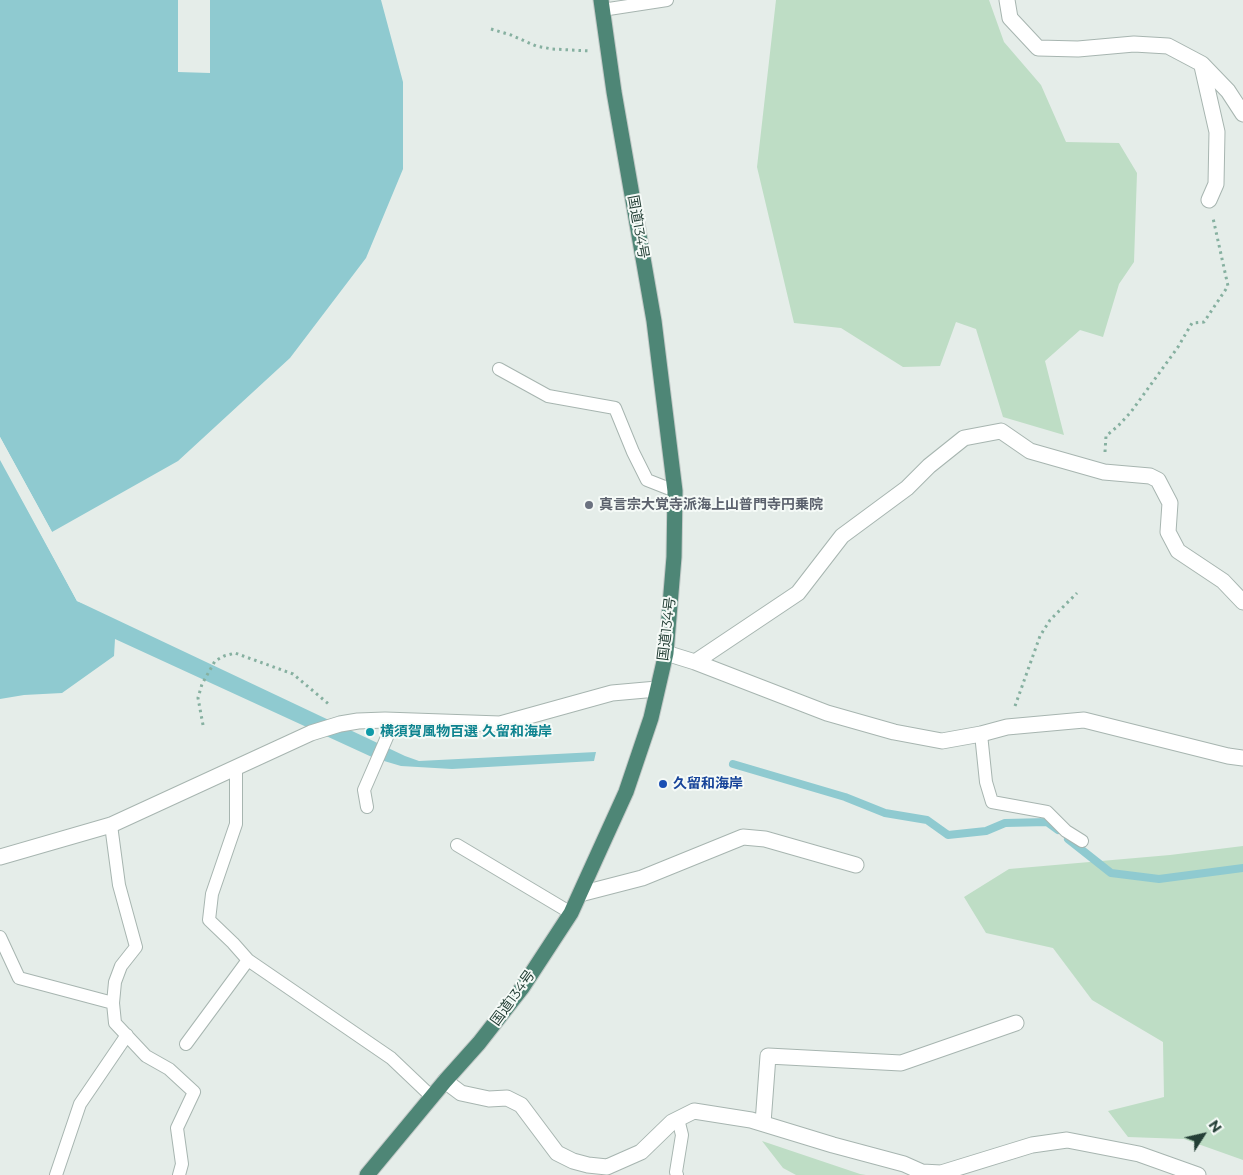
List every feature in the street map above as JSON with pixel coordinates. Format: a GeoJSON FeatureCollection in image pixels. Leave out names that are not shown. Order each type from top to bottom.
{"type":"FeatureCollection","features":[{"type":"Feature","properties":{"kind":"highway","name":"国道134号"},"geometry":{"type":"LineString","coordinates":[[367,1175],[479,1043],[522,988],[571,913],[626,792],[651,718],[666,653],[674,557],[674,491],[654,321],[602,5]]}},
{"type":"Feature","properties":{"kind":"street"},"geometry":{"type":"LineString","coordinates":[[1007,0],[1010,18],[1038,48],[1078,49],[1134,44],[1168,46],[1202,64],[1228,91],[1243,114]]}},
{"type":"Feature","properties":{"kind":"street"},"geometry":{"type":"LineString","coordinates":[[1202,64],[1217,132],[1216,184],[1209,200]]}},
{"type":"Feature","properties":{"kind":"street"},"geometry":{"type":"LineString","coordinates":[[695,662],[798,593],[842,536],[907,488],[929,466],[964,438],[1002,430],[1030,451],[1104,472],[1150,476],[1158,480],[1170,502],[1168,532],[1178,551],[1224,581],[1243,602]]}},
{"type":"Feature","properties":{"kind":"street"},"geometry":{"type":"LineString","coordinates":[[666,653],[695,662],[828,713],[894,732],[942,741],[1007,727],[1084,720],[1228,756],[1243,758]]}},
{"type":"Feature","properties":{"kind":"street"},"geometry":{"type":"LineString","coordinates":[[0,857],[111,826],[311,733],[347,723],[394,721],[500,724],[612,693],[657,689]]}},
{"type":"Feature","properties":{"kind":"street"},"geometry":{"type":"LineString","coordinates":[[580,894],[642,878],[742,837],[765,839],[856,866]]}},
{"type":"Feature","properties":{"kind":"street"},"geometry":{"type":"LineString","coordinates":[[763,1123],[768,1056],[901,1063],[1016,1023]]}},
{"type":"Feature","properties":{"kind":"street"},"geometry":{"type":"LineString","coordinates":[[445,1081],[461,1093],[489,1098],[507,1098],[521,1105],[556,1153],[573,1161],[607,1171],[641,1152],[672,1122],[694,1111],[763,1123],[833,1145],[904,1164],[922,1172],[941,1173],[1032,1145],[1067,1140],[1138,1154],[1198,1175]]}},
{"type":"Feature","properties":{"kind":"lane"},"geometry":{"type":"LineString","coordinates":[[602,5],[667,0]]}},
{"type":"Feature","properties":{"kind":"lane"},"geometry":{"type":"LineString","coordinates":[[499,369],[548,396],[615,408],[647,480],[674,491]]}},
{"type":"Feature","properties":{"kind":"lane"},"geometry":{"type":"LineString","coordinates":[[368,807],[364,790],[394,721]]}},
{"type":"Feature","properties":{"kind":"lane"},"geometry":{"type":"LineString","coordinates":[[981,734],[986,782],[992,802],[1047,812],[1066,831],[1082,841]]}},
{"type":"Feature","properties":{"kind":"lane"},"geometry":{"type":"LineString","coordinates":[[236,767],[236,824],[212,894],[209,920],[248,960],[391,1058],[432,1097]]}},
{"type":"Feature","properties":{"kind":"lane"},"geometry":{"type":"LineString","coordinates":[[111,826],[119,885],[136,947],[121,966],[115,982],[113,1003],[115,1022],[146,1056],[169,1069],[194,1092],[177,1128],[182,1164],[179,1175]]}},
{"type":"Feature","properties":{"kind":"lane"},"geometry":{"type":"LineString","coordinates":[[457,845],[571,913]]}},
{"type":"Feature","properties":{"kind":"lane"},"geometry":{"type":"LineString","coordinates":[[0,937],[19,978],[113,1003]]}},
{"type":"Feature","properties":{"kind":"lane"},"geometry":{"type":"LineString","coordinates":[[186,1044],[248,960]]}},
{"type":"Feature","properties":{"kind":"lane"},"geometry":{"type":"LineString","coordinates":[[56,1175],[80,1104],[127,1035]]}},
{"type":"Feature","properties":{"kind":"lane"},"geometry":{"type":"LineString","coordinates":[[677,1175],[682,1135],[678,1119]]}},
{"type":"Feature","properties":{"kind":"path"},"geometry":{"type":"LineString","coordinates":[[491,29],[536,46],[552,49],[608,50]]}},
{"type":"Feature","properties":{"kind":"path"},"geometry":{"type":"LineString","coordinates":[[1104,472],[1106,436],[1131,412],[1178,347],[1192,323],[1204,322],[1228,286],[1209,200]]}},
{"type":"Feature","properties":{"kind":"path"},"geometry":{"type":"LineString","coordinates":[[1007,727],[1040,636],[1050,620],[1077,593]]}},
{"type":"Feature","properties":{"kind":"path"},"geometry":{"type":"LineString","coordinates":[[203,725],[198,698],[204,680],[213,664],[224,656],[235,653],[294,674],[347,723]]}},
{"type":"Feature","properties":{"kind":"green space"},"geometry":{"type":"Polygon","coordinates":[[[776,0],[989,0],[1004,42],[1041,85],[1066,142],[1119,143],[1137,173],[1134,262],[1119,284],[1103,337],[1080,330],[1045,361],[1064,435],[1003,417],[976,329],[956,322],[940,366],[903,367],[841,328],[794,323],[757,167],[776,0]]]}},
{"type":"Feature","properties":{"kind":"green space"},"geometry":{"type":"Polygon","coordinates":[[[1243,846],[1243,1160],[1184,1139],[1128,1137],[1108,1111],[1164,1097],[1163,1042],[1092,1000],[1053,948],[986,933],[964,897],[1009,869],[1170,855],[1243,846]]]}},
{"type":"Feature","properties":{"kind":"green space"},"geometry":{"type":"Polygon","coordinates":[[[762,1141],[866,1175],[796,1175],[783,1168],[762,1141]]]}},
{"type":"Feature","properties":{"kind":"water"},"geometry":{"type":"Polygon","coordinates":[[[0,0],[178,0],[178,72],[210,73],[210,0],[381,0],[403,82],[403,169],[366,258],[290,358],[178,461],[52,532],[0,437],[0,0]]]}},
{"type":"Feature","properties":{"kind":"water"},"geometry":{"type":"Polygon","coordinates":[[[0,460],[77,601],[419,761],[596,752],[594,761],[452,769],[401,766],[374,758],[115,639],[114,656],[62,693],[24,695],[0,699],[0,460]]]}},
{"type":"Feature","properties":{"kind":"pier"},"geometry":{"type":"Polygon","coordinates":[[[0,437],[53,534],[49,533],[0,442],[0,437]]]}},
{"type":"Feature","properties":{"kind":"pier"},"geometry":{"type":"Polygon","coordinates":[[[0,458],[78,599],[91,604],[93,607],[77,601],[0,458]]]}},
{"type":"Feature","properties":{"kind":"waterway"},"geometry":{"type":"LineString","coordinates":[[733,764],[845,797],[885,813],[927,820],[948,835],[986,831],[1005,823],[1047,822],[1058,830]]}},
{"type":"Feature","properties":{"kind":"waterway"},"geometry":{"type":"LineString","coordinates":[[1068,839],[1111,873],[1159,879],[1243,868]]}},
{"type":"Feature","properties":{"kind":"place","name":"真言宗大覚寺派海上山普門寺円乗院"},"geometry":{"type":"Point","coordinates":[589,505]}},
{"type":"Feature","properties":{"kind":"place","name":"横須賀風物百選 久留和海岸"},"geometry":{"type":"Point","coordinates":[370,732]}},
{"type":"Feature","properties":{"kind":"place","name":"久留和海岸"},"geometry":{"type":"Point","coordinates":[663,784]}}]}
